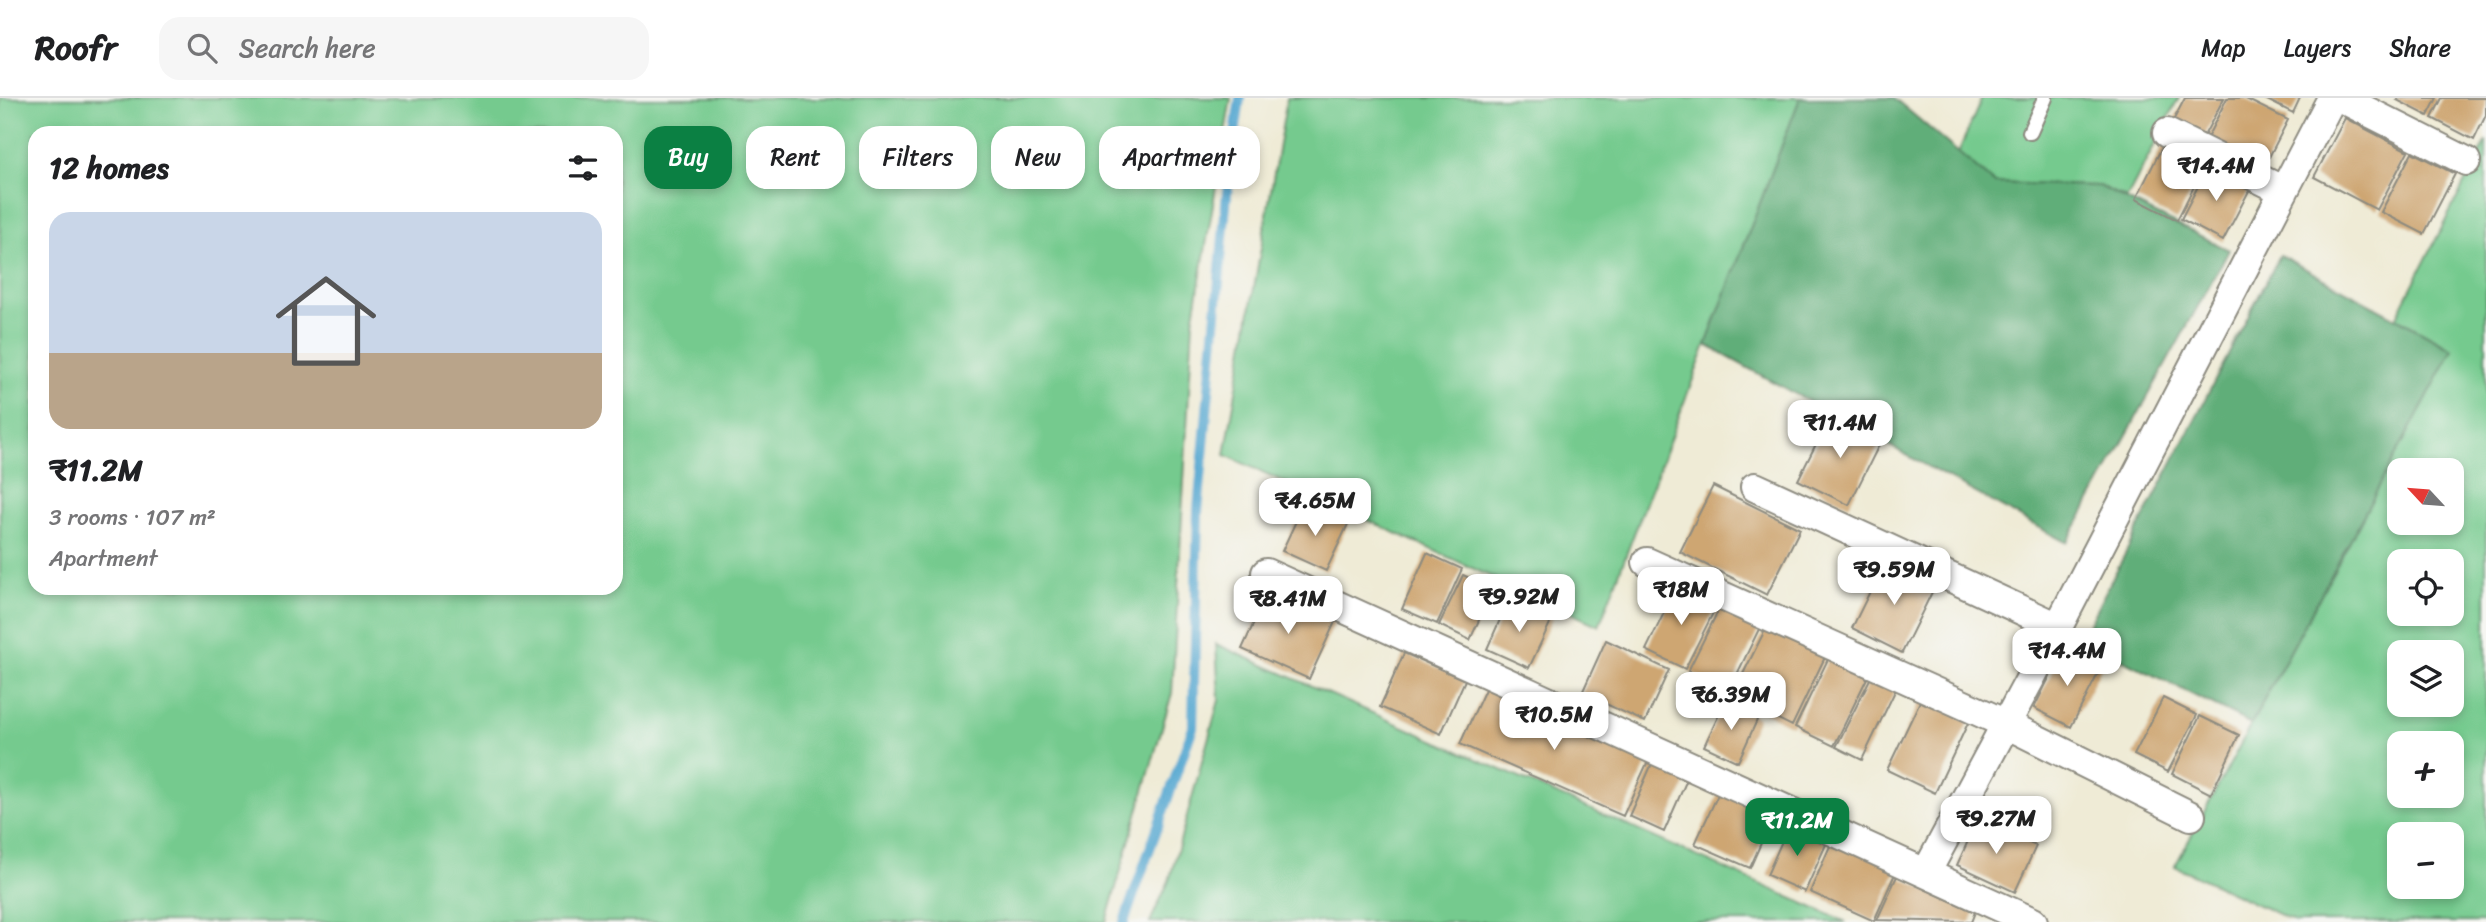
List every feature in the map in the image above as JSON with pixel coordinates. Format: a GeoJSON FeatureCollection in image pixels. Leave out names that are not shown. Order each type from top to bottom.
{"type":"FeatureCollection","features":[{"type":"Feature","properties":{"kind":"street"},"geometry":{"type":"LineString","coordinates":[[1927,871],[2004,723],[2058,627],[2332,98]]}},
{"type":"Feature","properties":{"kind":"street"},"geometry":{"type":"LineString","coordinates":[[2341,98],[2466,161]]}},
{"type":"Feature","properties":{"kind":"street"},"geometry":{"type":"LineString","coordinates":[[2168,133],[2284,191]]}},
{"type":"Feature","properties":{"kind":"street"},"geometry":{"type":"LineString","coordinates":[[1755,487],[2058,627]]}},
{"type":"Feature","properties":{"kind":"street"},"geometry":{"type":"LineString","coordinates":[[1647,562],[2004,723],[2191,816]]}},
{"type":"Feature","properties":{"kind":"street"},"geometry":{"type":"LineString","coordinates":[[1266,573],[1927,871],[2033,922]]}},
{"type":"Feature","properties":{"kind":"lane"},"geometry":{"type":"LineString","coordinates":[[2030,132],[2045,98]]}},
{"type":"Feature","properties":{"kind":"green space"},"geometry":{"type":"Polygon","coordinates":[[[0,98],[1231,98],[1226,126],[1099,126],[1099,189],[1216,189],[1193,322],[1172,693],[1106,922],[0,922],[0,98]]]}},
{"type":"Feature","properties":{"kind":"green space"},"geometry":{"type":"Polygon","coordinates":[[[1287,98],[1800,98],[1599,626],[1225,455],[1287,98]]]}},
{"type":"Feature","properties":{"kind":"green space"},"geometry":{"type":"Polygon","coordinates":[[[1800,98],[1894,98],[1994,183],[2099,186],[2229,250],[2067,543],[1706,345],[1800,98]]]}},
{"type":"Feature","properties":{"kind":"green space"},"geometry":{"type":"Polygon","coordinates":[[[1982,98],[2179,98],[2127,198],[2099,186],[1994,183],[1958,153],[1982,98]]]}},
{"type":"Feature","properties":{"kind":"green space"},"geometry":{"type":"Polygon","coordinates":[[[2486,141],[2486,922],[2295,922],[2175,866],[2387,472],[2387,536],[2464,536],[2464,458],[2394,458],[2453,349],[2396,318],[2486,141]]]}},
{"type":"Feature","properties":{"kind":"green space"},"geometry":{"type":"Polygon","coordinates":[[[2280,255],[2453,349],[2394,458],[2387,458],[2387,472],[2251,724],[2081,639],[2280,255]]]}},
{"type":"Feature","properties":{"kind":"green space"},"geometry":{"type":"Polygon","coordinates":[[[1216,644],[1846,922],[1150,922],[1169,881],[1219,700],[1216,644]]]}},
{"type":"Feature","properties":{"kind":"building"},"geometry":{"type":"Polygon","coordinates":[[[2185,98],[2224,98],[2204,136],[2173,121],[2185,98]]]}},
{"type":"Feature","properties":{"kind":"building"},"geometry":{"type":"Polygon","coordinates":[[[2227,98],[2244,98],[2288,120],[2264,167],[2207,138],[2227,98]]]}},
{"type":"Feature","properties":{"kind":"building"},"geometry":{"type":"Polygon","coordinates":[[[2263,98],[2300,98],[2293,113],[2263,98]]]}},
{"type":"Feature","properties":{"kind":"building"},"geometry":{"type":"Polygon","coordinates":[[[2437,98],[2428,116],[2397,100],[2437,98]]]}},
{"type":"Feature","properties":{"kind":"building"},"geometry":{"type":"Polygon","coordinates":[[[2442,98],[2486,98],[2486,115],[2474,140],[2432,118],[2442,98]]]}},
{"type":"Feature","properties":{"kind":"building"},"geometry":{"type":"Polygon","coordinates":[[[2345,118],[2408,151],[2377,210],[2314,177],[2345,118]]]}},
{"type":"Feature","properties":{"kind":"building"},"geometry":{"type":"Polygon","coordinates":[[[2165,141],[2206,163],[2177,220],[2136,199],[2165,141]]]}},
{"type":"Feature","properties":{"kind":"building"},"geometry":{"type":"Polygon","coordinates":[[[2412,152],[2455,174],[2424,234],[2381,212],[2412,152]]]}},
{"type":"Feature","properties":{"kind":"building"},"geometry":{"type":"Polygon","coordinates":[[[2209,165],[2251,187],[2223,241],[2181,219],[2209,165]]]}},
{"type":"Feature","properties":{"kind":"building"},"geometry":{"type":"Polygon","coordinates":[[[1831,414],[1882,439],[1849,505],[1798,480],[1831,414]]]}},
{"type":"Feature","properties":{"kind":"building"},"geometry":{"type":"Polygon","coordinates":[[[1713,486],[1800,529],[1767,595],[1680,552],[1713,486]]]}},
{"type":"Feature","properties":{"kind":"building"},"geometry":{"type":"Polygon","coordinates":[[[1304,504],[1348,524],[1326,571],[1282,551],[1304,504]]]}},
{"type":"Feature","properties":{"kind":"building"},"geometry":{"type":"Polygon","coordinates":[[[1427,553],[1462,569],[1437,624],[1402,609],[1427,553]]]}},
{"type":"Feature","properties":{"kind":"building"},"geometry":{"type":"Polygon","coordinates":[[[1885,561],[1935,586],[1902,653],[1852,628],[1885,561]]]}},
{"type":"Feature","properties":{"kind":"building"},"geometry":{"type":"Polygon","coordinates":[[[1463,575],[1493,589],[1470,640],[1439,625],[1463,575]]]}},
{"type":"Feature","properties":{"kind":"building"},"geometry":{"type":"Polygon","coordinates":[[[1677,586],[1717,605],[1685,669],[1646,650],[1677,586]]]}},
{"type":"Feature","properties":{"kind":"building"},"geometry":{"type":"Polygon","coordinates":[[[1268,592],[1335,622],[1309,679],[1242,649],[1268,592]]]}},
{"type":"Feature","properties":{"kind":"building"},"geometry":{"type":"Polygon","coordinates":[[[1509,599],[1552,619],[1529,668],[1487,649],[1509,599]]]}},
{"type":"Feature","properties":{"kind":"building"},"geometry":{"type":"Polygon","coordinates":[[[1721,605],[1761,625],[1729,691],[1688,671],[1721,605]]]}},
{"type":"Feature","properties":{"kind":"building"},"geometry":{"type":"Polygon","coordinates":[[[1768,624],[1827,653],[1792,726],[1732,696],[1768,624]]]}},
{"type":"Feature","properties":{"kind":"building"},"geometry":{"type":"Polygon","coordinates":[[[1606,640],[1669,670],[1645,722],[1582,693],[1606,640]]]}},
{"type":"Feature","properties":{"kind":"building"},"geometry":{"type":"Polygon","coordinates":[[[2063,650],[2101,668],[2071,727],[2034,708],[2063,650]]]}},
{"type":"Feature","properties":{"kind":"building"},"geometry":{"type":"Polygon","coordinates":[[[1404,653],[1465,680],[1441,734],[1380,707],[1404,653]]]}},
{"type":"Feature","properties":{"kind":"building"},"geometry":{"type":"Polygon","coordinates":[[[1830,655],[1869,674],[1834,746],[1795,727],[1830,655]]]}},
{"type":"Feature","properties":{"kind":"building"},"geometry":{"type":"Polygon","coordinates":[[[1872,675],[1897,687],[1862,760],[1836,747],[1872,675]]]}},
{"type":"Feature","properties":{"kind":"building"},"geometry":{"type":"Polygon","coordinates":[[[1486,687],[1649,759],[1623,816],[1460,744],[1486,687]]]}},
{"type":"Feature","properties":{"kind":"building"},"geometry":{"type":"Polygon","coordinates":[[[2163,698],[2197,715],[2168,772],[2134,755],[2163,698]]]}},
{"type":"Feature","properties":{"kind":"building"},"geometry":{"type":"Polygon","coordinates":[[[1921,699],[1969,721],[1935,793],[1887,770],[1921,699]]]}},
{"type":"Feature","properties":{"kind":"building"},"geometry":{"type":"Polygon","coordinates":[[[1725,702],[1758,718],[1738,762],[1704,746],[1725,702]]]}},
{"type":"Feature","properties":{"kind":"building"},"geometry":{"type":"Polygon","coordinates":[[[2200,716],[2239,735],[2211,794],[2172,774],[2200,716]]]}},
{"type":"Feature","properties":{"kind":"building"},"geometry":{"type":"Polygon","coordinates":[[[1654,759],[1689,775],[1664,832],[1629,816],[1654,759]]]}},
{"type":"Feature","properties":{"kind":"building"},"geometry":{"type":"Polygon","coordinates":[[[1719,792],[1773,816],[1750,868],[1695,844],[1719,792]]]}},
{"type":"Feature","properties":{"kind":"building"},"geometry":{"type":"Polygon","coordinates":[[[1978,819],[2036,846],[2015,892],[1957,865],[1978,819]]]}},
{"type":"Feature","properties":{"kind":"building"},"geometry":{"type":"Polygon","coordinates":[[[1789,825],[1827,842],[1805,892],[1767,875],[1789,825]]]}},
{"type":"Feature","properties":{"kind":"building"},"geometry":{"type":"Polygon","coordinates":[[[1833,839],[1898,867],[1874,921],[1810,892],[1833,839]]]}},
{"type":"Feature","properties":{"kind":"building"},"geometry":{"type":"Polygon","coordinates":[[[1897,876],[1975,912],[1971,922],[1877,920],[1897,876]]]}},
{"type":"Feature","properties":{"kind":"waterway"},"geometry":{"type":"LineString","coordinates":[[1124,922],[1193,727],[1198,511],[1227,193],[1240,98]]}}]}
